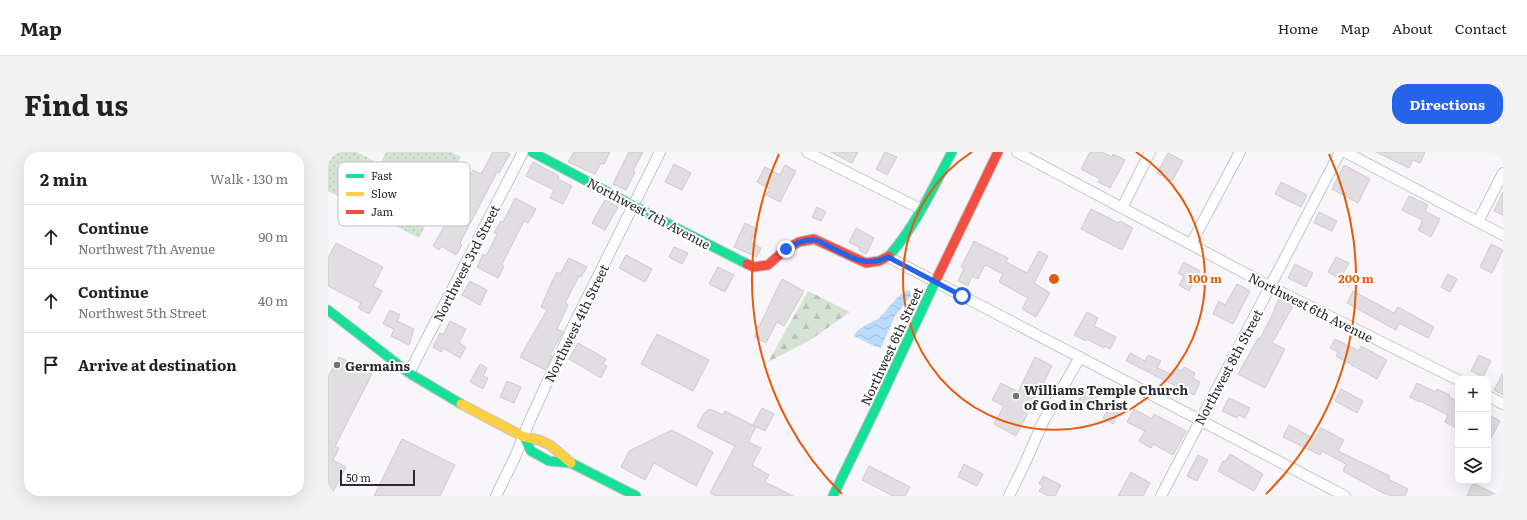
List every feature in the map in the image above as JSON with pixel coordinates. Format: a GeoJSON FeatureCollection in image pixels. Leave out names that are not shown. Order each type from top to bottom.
{"type":"FeatureCollection","features":[{"type":"Feature","properties":{"kind":"street","name":"Northwest 3rd Street"},"geometry":{"type":"LineString","coordinates":[[409,373],[523,152]]}},
{"type":"Feature","properties":{"kind":"street","name":"Northwest 7th Avenue"},"geometry":{"type":"LineString","coordinates":[[532,152],[754,267],[768,265],[786,249],[799,242],[814,239],[855,259],[866,262],[879,262],[888,257]]}},
{"type":"Feature","properties":{"kind":"street","name":"Northwest 4th Street"},"geometry":{"type":"LineString","coordinates":[[496,496],[515,457],[530,420],[573,326],[660,152]]}},
{"type":"Feature","properties":{"kind":"street"},"geometry":{"type":"LineString","coordinates":[[807,152],[921,209]]}},
{"type":"Feature","properties":{"kind":"street"},"geometry":{"type":"LineString","coordinates":[[952,152],[901,242],[888,257],[1342,495]]}},
{"type":"Feature","properties":{"kind":"street","name":"Northwest 6th Street"},"geometry":{"type":"LineString","coordinates":[[833,496],[891,378],[934,282],[981,184],[998,152]]}},
{"type":"Feature","properties":{"kind":"street","name":"Northwest 6th Avenue"},"geometry":{"type":"LineString","coordinates":[[1018,152],[1271,287],[1455,379]]}},
{"type":"Feature","properties":{"kind":"street"},"geometry":{"type":"LineString","coordinates":[[1122,208],[1150,152]]}},
{"type":"Feature","properties":{"kind":"street"},"geometry":{"type":"LineString","coordinates":[[1191,244],[1240,152]]}},
{"type":"Feature","properties":{"kind":"street","name":"Northwest 8th Street"},"geometry":{"type":"LineString","coordinates":[[1161,496],[1340,152]]}},
{"type":"Feature","properties":{"kind":"street"},"geometry":{"type":"LineString","coordinates":[[1345,152],[1503,235]]}},
{"type":"Feature","properties":{"kind":"street"},"geometry":{"type":"LineString","coordinates":[[1478,222],[1503,173]]}},
{"type":"Feature","properties":{"kind":"street"},"geometry":{"type":"LineString","coordinates":[[328,310],[409,373],[464,406],[524,437],[538,438],[557,448],[571,464]]}},
{"type":"Feature","properties":{"kind":"street"},"geometry":{"type":"LineString","coordinates":[[1009,496],[1043,422],[1080,357]]}},
{"type":"Feature","properties":{"kind":"street"},"geometry":{"type":"LineString","coordinates":[[1491,398],[1503,404]]}},
{"type":"Feature","properties":{"kind":"street"},"geometry":{"type":"LineString","coordinates":[[524,437],[532,451],[549,460],[571,464],[636,496]]}},
{"type":"Feature","properties":{"kind":"green space"},"geometry":{"type":"Polygon","coordinates":[[[328,152],[357,152],[376,162],[338,162],[338,196],[328,191],[328,152]]]}},
{"type":"Feature","properties":{"kind":"green space"},"geometry":{"type":"Polygon","coordinates":[[[386,152],[451,152],[461,157],[458,162],[381,162],[386,152]]]}},
{"type":"Feature","properties":{"kind":"green space"},"geometry":{"type":"Polygon","coordinates":[[[396,226],[425,226],[419,238],[396,226]]]}},
{"type":"Feature","properties":{"kind":"green space"},"geometry":{"type":"Polygon","coordinates":[[[808,291],[850,312],[812,339],[768,362],[808,291]]]}},
{"type":"Feature","properties":{"kind":"water"},"geometry":{"type":"Polygon","coordinates":[[[908,290],[911,293],[911,296],[895,316],[881,348],[854,336],[855,333],[861,328],[879,318],[904,291],[908,290]]]}},
{"type":"Feature","properties":{"kind":"building"},"geometry":{"type":"Polygon","coordinates":[[[493,152],[505,152],[510,154],[499,173],[497,172],[470,224],[470,175],[473,170],[481,174],[493,152]]]}},
{"type":"Feature","properties":{"kind":"building"},"geometry":{"type":"Polygon","coordinates":[[[574,152],[610,152],[604,164],[601,163],[595,174],[568,162],[574,152]]]}},
{"type":"Feature","properties":{"kind":"building"},"geometry":{"type":"Polygon","coordinates":[[[629,152],[643,152],[633,171],[635,172],[626,190],[613,184],[629,152]]]}},
{"type":"Feature","properties":{"kind":"building"},"geometry":{"type":"Polygon","coordinates":[[[831,152],[858,152],[852,163],[831,152]]]}},
{"type":"Feature","properties":{"kind":"building"},"geometry":{"type":"Polygon","coordinates":[[[885,152],[897,157],[887,175],[876,169],[885,152]]]}},
{"type":"Feature","properties":{"kind":"building"},"geometry":{"type":"Polygon","coordinates":[[[1090,152],[1102,152],[1112,157],[1113,154],[1125,160],[1110,188],[1098,182],[1100,179],[1081,169],[1090,152]]]}},
{"type":"Feature","properties":{"kind":"building"},"geometry":{"type":"Polygon","coordinates":[[[1376,152],[1425,152],[1420,163],[1413,160],[1409,168],[1376,152]]]}},
{"type":"Feature","properties":{"kind":"building"},"geometry":{"type":"Polygon","coordinates":[[[1168,153],[1183,161],[1172,181],[1157,173],[1168,153]]]}},
{"type":"Feature","properties":{"kind":"building"},"geometry":{"type":"Polygon","coordinates":[[[533,162],[559,176],[558,179],[572,186],[563,204],[550,198],[554,190],[526,176],[533,162]]]}},
{"type":"Feature","properties":{"kind":"building"},"geometry":{"type":"Polygon","coordinates":[[[674,164],[691,173],[682,190],[665,182],[674,164]]]}},
{"type":"Feature","properties":{"kind":"building"},"geometry":{"type":"Polygon","coordinates":[[[785,165],[796,171],[780,202],[766,195],[770,189],[757,182],[765,167],[780,175],[785,165]]]}},
{"type":"Feature","properties":{"kind":"building"},"geometry":{"type":"Polygon","coordinates":[[[1344,165],[1370,179],[1358,203],[1332,189],[1344,165]]]}},
{"type":"Feature","properties":{"kind":"building"},"geometry":{"type":"Polygon","coordinates":[[[1281,182],[1307,195],[1301,207],[1275,194],[1281,182]]]}},
{"type":"Feature","properties":{"kind":"building"},"geometry":{"type":"Polygon","coordinates":[[[1503,192],[1503,215],[1494,211],[1503,192]]]}},
{"type":"Feature","properties":{"kind":"building"},"geometry":{"type":"Polygon","coordinates":[[[1409,196],[1428,205],[1425,211],[1440,219],[1431,237],[1418,230],[1423,220],[1402,210],[1409,196]]]}},
{"type":"Feature","properties":{"kind":"building"},"geometry":{"type":"Polygon","coordinates":[[[515,198],[536,209],[528,223],[524,221],[502,264],[504,266],[498,278],[477,267],[483,254],[486,256],[497,234],[494,233],[501,221],[503,222],[515,198]]]}},
{"type":"Feature","properties":{"kind":"building"},"geometry":{"type":"Polygon","coordinates":[[[605,200],[618,207],[605,230],[592,223],[605,200]]]}},
{"type":"Feature","properties":{"kind":"building"},"geometry":{"type":"Polygon","coordinates":[[[817,207],[826,212],[821,221],[812,217],[817,207]]]}},
{"type":"Feature","properties":{"kind":"building"},"geometry":{"type":"Polygon","coordinates":[[[1091,209],[1119,223],[1120,221],[1133,228],[1122,250],[1081,229],[1091,209]]]}},
{"type":"Feature","properties":{"kind":"building"},"geometry":{"type":"Polygon","coordinates":[[[1319,212],[1337,221],[1332,231],[1314,223],[1319,212]]]}},
{"type":"Feature","properties":{"kind":"building"},"geometry":{"type":"Polygon","coordinates":[[[745,223],[757,229],[750,242],[761,248],[757,257],[734,247],[745,223]]]}},
{"type":"Feature","properties":{"kind":"building"},"geometry":{"type":"Polygon","coordinates":[[[444,226],[469,226],[460,243],[462,245],[456,255],[441,246],[439,250],[433,246],[444,226]]]}},
{"type":"Feature","properties":{"kind":"building"},"geometry":{"type":"Polygon","coordinates":[[[856,228],[874,238],[866,254],[859,250],[860,248],[849,242],[856,228]]]}},
{"type":"Feature","properties":{"kind":"building"},"geometry":{"type":"Polygon","coordinates":[[[974,241],[1008,258],[1006,262],[1027,273],[1039,251],[1048,256],[1034,283],[1050,293],[1036,317],[1022,309],[1028,298],[999,282],[1003,274],[985,265],[978,279],[972,276],[968,286],[958,281],[964,268],[961,267],[974,241]]]}},
{"type":"Feature","properties":{"kind":"building"},"geometry":{"type":"Polygon","coordinates":[[[336,243],[383,267],[373,286],[382,291],[369,314],[358,308],[361,303],[328,286],[328,258],[336,243]]]}},
{"type":"Feature","properties":{"kind":"building"},"geometry":{"type":"Polygon","coordinates":[[[1491,244],[1503,250],[1492,273],[1480,267],[1491,244]]]}},
{"type":"Feature","properties":{"kind":"building"},"geometry":{"type":"Polygon","coordinates":[[[674,247],[688,253],[682,264],[669,257],[674,247]]]}},
{"type":"Feature","properties":{"kind":"building"},"geometry":{"type":"Polygon","coordinates":[[[626,255],[652,269],[645,282],[619,268],[626,255]]]}},
{"type":"Feature","properties":{"kind":"building"},"geometry":{"type":"Polygon","coordinates":[[[1336,257],[1349,263],[1340,279],[1328,272],[1336,257]]]}},
{"type":"Feature","properties":{"kind":"building"},"geometry":{"type":"Polygon","coordinates":[[[569,258],[587,267],[581,277],[579,276],[565,303],[568,305],[557,329],[563,332],[550,355],[552,356],[545,370],[520,357],[547,310],[541,307],[550,286],[557,272],[560,274],[569,258]]]}},
{"type":"Feature","properties":{"kind":"building"},"geometry":{"type":"Polygon","coordinates":[[[1184,262],[1200,271],[1189,291],[1179,285],[1184,276],[1178,273],[1184,262]]]}},
{"type":"Feature","properties":{"kind":"building"},"geometry":{"type":"Polygon","coordinates":[[[1295,264],[1313,273],[1306,287],[1288,278],[1295,264]]]}},
{"type":"Feature","properties":{"kind":"building"},"geometry":{"type":"Polygon","coordinates":[[[718,267],[734,275],[725,292],[709,284],[718,267]]]}},
{"type":"Feature","properties":{"kind":"building"},"geometry":{"type":"Polygon","coordinates":[[[1448,274],[1457,279],[1450,292],[1441,287],[1448,274]]]}},
{"type":"Feature","properties":{"kind":"building"},"geometry":{"type":"Polygon","coordinates":[[[782,279],[804,291],[784,326],[777,322],[766,343],[754,337],[782,279]]]}},
{"type":"Feature","properties":{"kind":"building"},"geometry":{"type":"Polygon","coordinates":[[[470,281],[487,290],[480,305],[462,295],[470,281]]]}},
{"type":"Feature","properties":{"kind":"building"},"geometry":{"type":"Polygon","coordinates":[[[1237,284],[1250,291],[1233,324],[1213,314],[1219,301],[1225,305],[1237,284]]]}},
{"type":"Feature","properties":{"kind":"building"},"geometry":{"type":"Polygon","coordinates":[[[1353,291],[1394,313],[1398,307],[1434,327],[1428,338],[1399,323],[1396,330],[1347,303],[1353,291]]]}},
{"type":"Feature","properties":{"kind":"building"},"geometry":{"type":"Polygon","coordinates":[[[1279,299],[1293,306],[1272,343],[1285,349],[1265,388],[1238,374],[1258,338],[1260,339],[1279,299]]]}},
{"type":"Feature","properties":{"kind":"building"},"geometry":{"type":"Polygon","coordinates":[[[390,310],[400,315],[397,321],[414,329],[409,345],[391,336],[394,329],[383,324],[390,310]]]}},
{"type":"Feature","properties":{"kind":"building"},"geometry":{"type":"Polygon","coordinates":[[[1087,312],[1098,318],[1094,326],[1116,337],[1110,349],[1105,346],[1104,348],[1087,339],[1086,341],[1074,335],[1087,312]]]}},
{"type":"Feature","properties":{"kind":"building"},"geometry":{"type":"Polygon","coordinates":[[[450,321],[466,329],[459,343],[466,347],[460,358],[443,348],[441,352],[433,347],[440,333],[443,335],[450,321]]]}},
{"type":"Feature","properties":{"kind":"building"},"geometry":{"type":"Polygon","coordinates":[[[657,334],[709,360],[693,391],[641,364],[657,334]]]}},
{"type":"Feature","properties":{"kind":"building"},"geometry":{"type":"Polygon","coordinates":[[[1335,339],[1359,351],[1361,346],[1387,360],[1377,379],[1336,356],[1338,352],[1330,348],[1335,339]]]}},
{"type":"Feature","properties":{"kind":"building"},"geometry":{"type":"Polygon","coordinates":[[[578,343],[606,359],[603,364],[607,366],[601,378],[569,359],[578,343]]]}},
{"type":"Feature","properties":{"kind":"building"},"geometry":{"type":"Polygon","coordinates":[[[1130,353],[1145,361],[1148,355],[1161,361],[1157,368],[1173,375],[1176,368],[1181,371],[1184,367],[1195,373],[1193,378],[1200,382],[1194,395],[1126,361],[1130,353]]]}},
{"type":"Feature","properties":{"kind":"building"},"geometry":{"type":"Polygon","coordinates":[[[1479,355],[1491,361],[1484,376],[1471,371],[1479,355]]]}},
{"type":"Feature","properties":{"kind":"building"},"geometry":{"type":"Polygon","coordinates":[[[339,357],[372,374],[335,446],[339,448],[333,460],[346,467],[331,496],[328,496],[328,377],[339,357]]]}},
{"type":"Feature","properties":{"kind":"building","name":"Williams Temple Church of God in Christ"},"geometry":{"type":"Polygon","coordinates":[[[1035,357],[1052,366],[1016,436],[994,424],[1004,406],[992,400],[1001,383],[1018,392],[1035,357]]]}},
{"type":"Feature","properties":{"kind":"building"},"geometry":{"type":"Polygon","coordinates":[[[480,364],[487,368],[483,376],[488,378],[483,389],[470,382],[480,364]]]}},
{"type":"Feature","properties":{"kind":"building"},"geometry":{"type":"Polygon","coordinates":[[[1503,373],[1503,395],[1494,390],[1503,373]]]}},
{"type":"Feature","properties":{"kind":"building"},"geometry":{"type":"Polygon","coordinates":[[[507,381],[521,387],[514,403],[500,397],[507,381]]]}},
{"type":"Feature","properties":{"kind":"building"},"geometry":{"type":"Polygon","coordinates":[[[1417,383],[1436,392],[1437,389],[1450,395],[1449,397],[1455,400],[1455,427],[1445,422],[1448,415],[1410,397],[1417,383]]]}},
{"type":"Feature","properties":{"kind":"building"},"geometry":{"type":"Polygon","coordinates":[[[1088,385],[1101,392],[1091,407],[1079,400],[1088,385]]]}},
{"type":"Feature","properties":{"kind":"building"},"geometry":{"type":"Polygon","coordinates":[[[1341,389],[1363,401],[1357,413],[1335,401],[1341,389]]]}},
{"type":"Feature","properties":{"kind":"building"},"geometry":{"type":"Polygon","coordinates":[[[1229,398],[1250,408],[1245,418],[1239,415],[1237,418],[1222,411],[1229,398]]]}},
{"type":"Feature","properties":{"kind":"building"},"geometry":{"type":"Polygon","coordinates":[[[1110,405],[1120,410],[1113,424],[1103,418],[1110,405]]]}},
{"type":"Feature","properties":{"kind":"building"},"geometry":{"type":"Polygon","coordinates":[[[762,408],[774,414],[765,431],[753,425],[762,408]]]}},
{"type":"Feature","properties":{"kind":"building"},"geometry":{"type":"Polygon","coordinates":[[[710,409],[723,415],[725,411],[756,427],[748,442],[761,448],[752,465],[769,475],[765,482],[793,496],[716,496],[710,493],[735,446],[697,427],[704,413],[710,409]]]}},
{"type":"Feature","properties":{"kind":"building"},"geometry":{"type":"Polygon","coordinates":[[[1134,409],[1152,419],[1154,414],[1186,431],[1173,455],[1153,444],[1151,448],[1139,441],[1145,431],[1127,422],[1134,409]]]}},
{"type":"Feature","properties":{"kind":"building"},"geometry":{"type":"Polygon","coordinates":[[[1491,416],[1500,421],[1491,438],[1491,416]]]}},
{"type":"Feature","properties":{"kind":"building"},"geometry":{"type":"Polygon","coordinates":[[[1289,425],[1315,439],[1321,428],[1344,440],[1338,451],[1390,476],[1388,479],[1408,489],[1405,496],[1392,496],[1381,492],[1343,471],[1346,464],[1322,451],[1320,455],[1283,437],[1289,425]]]}},
{"type":"Feature","properties":{"kind":"building"},"geometry":{"type":"Polygon","coordinates":[[[672,430],[713,452],[696,486],[654,463],[645,480],[621,467],[629,451],[672,430]]]}},
{"type":"Feature","properties":{"kind":"building"},"geometry":{"type":"Polygon","coordinates":[[[402,439],[455,465],[440,496],[374,496],[402,439]]]}},
{"type":"Feature","properties":{"kind":"building"},"geometry":{"type":"Polygon","coordinates":[[[1230,454],[1263,474],[1254,491],[1218,471],[1223,461],[1225,462],[1230,454]]]}},
{"type":"Feature","properties":{"kind":"building"},"geometry":{"type":"Polygon","coordinates":[[[1198,455],[1208,460],[1197,481],[1187,476],[1198,455]]]}},
{"type":"Feature","properties":{"kind":"building"},"geometry":{"type":"Polygon","coordinates":[[[964,464],[983,474],[977,486],[958,477],[964,464]]]}},
{"type":"Feature","properties":{"kind":"building"},"geometry":{"type":"Polygon","coordinates":[[[869,466],[910,487],[905,496],[893,496],[862,480],[869,466]]]}},
{"type":"Feature","properties":{"kind":"building"},"geometry":{"type":"Polygon","coordinates":[[[1131,472],[1150,483],[1143,496],[1118,496],[1131,472]]]}},
{"type":"Feature","properties":{"kind":"building"},"geometry":{"type":"Polygon","coordinates":[[[1043,476],[1061,485],[1055,496],[1048,496],[1039,491],[1043,486],[1039,484],[1043,476]]]}},
{"type":"Feature","properties":{"kind":"building"},"geometry":{"type":"Polygon","coordinates":[[[1473,484],[1475,484],[1499,496],[1467,496],[1473,484]]]}},
{"type":"Feature","properties":{"kind":"traffic: fast"},"geometry":{"type":"LineString","coordinates":[[532,152],[747,264]]}},
{"type":"Feature","properties":{"kind":"traffic: fast"},"geometry":{"type":"LineString","coordinates":[[889,256],[908,232],[916,219],[952,152]]}},
{"type":"Feature","properties":{"kind":"traffic: fast"},"geometry":{"type":"LineString","coordinates":[[833,496],[937,278]]}},
{"type":"Feature","properties":{"kind":"traffic: fast"},"geometry":{"type":"LineString","coordinates":[[328,310],[409,373],[461,404]]}},
{"type":"Feature","properties":{"kind":"traffic: fast"},"geometry":{"type":"LineString","coordinates":[[524,437],[531,451],[549,461],[571,463],[636,496]]}},
{"type":"Feature","properties":{"kind":"traffic: slow"},"geometry":{"type":"LineString","coordinates":[[461,404],[524,437],[539,440],[550,445],[571,463]]}},
{"type":"Feature","properties":{"kind":"traffic: jam"},"geometry":{"type":"LineString","coordinates":[[937,278],[998,152]]}},
{"type":"Feature","properties":{"kind":"traffic: jam"},"geometry":{"type":"LineString","coordinates":[[747,264],[754,267],[768,265],[786,249],[799,242],[814,239],[866,263],[879,261],[889,256]]}},
{"type":"Feature","properties":{"kind":"place","name":"Germains"},"geometry":{"type":"Point","coordinates":[337,365]}},
{"type":"Feature","properties":{"kind":"place","name":"Williams Temple Church of God in Christ"},"geometry":{"type":"Point","coordinates":[1016,396]}},
{"type":"Feature","properties":{"kind":"route"},"geometry":{"type":"LineString","coordinates":[[786,249],[799,242],[814,239],[855,259],[866,262],[879,262],[888,257],[962,296]]}}]}
